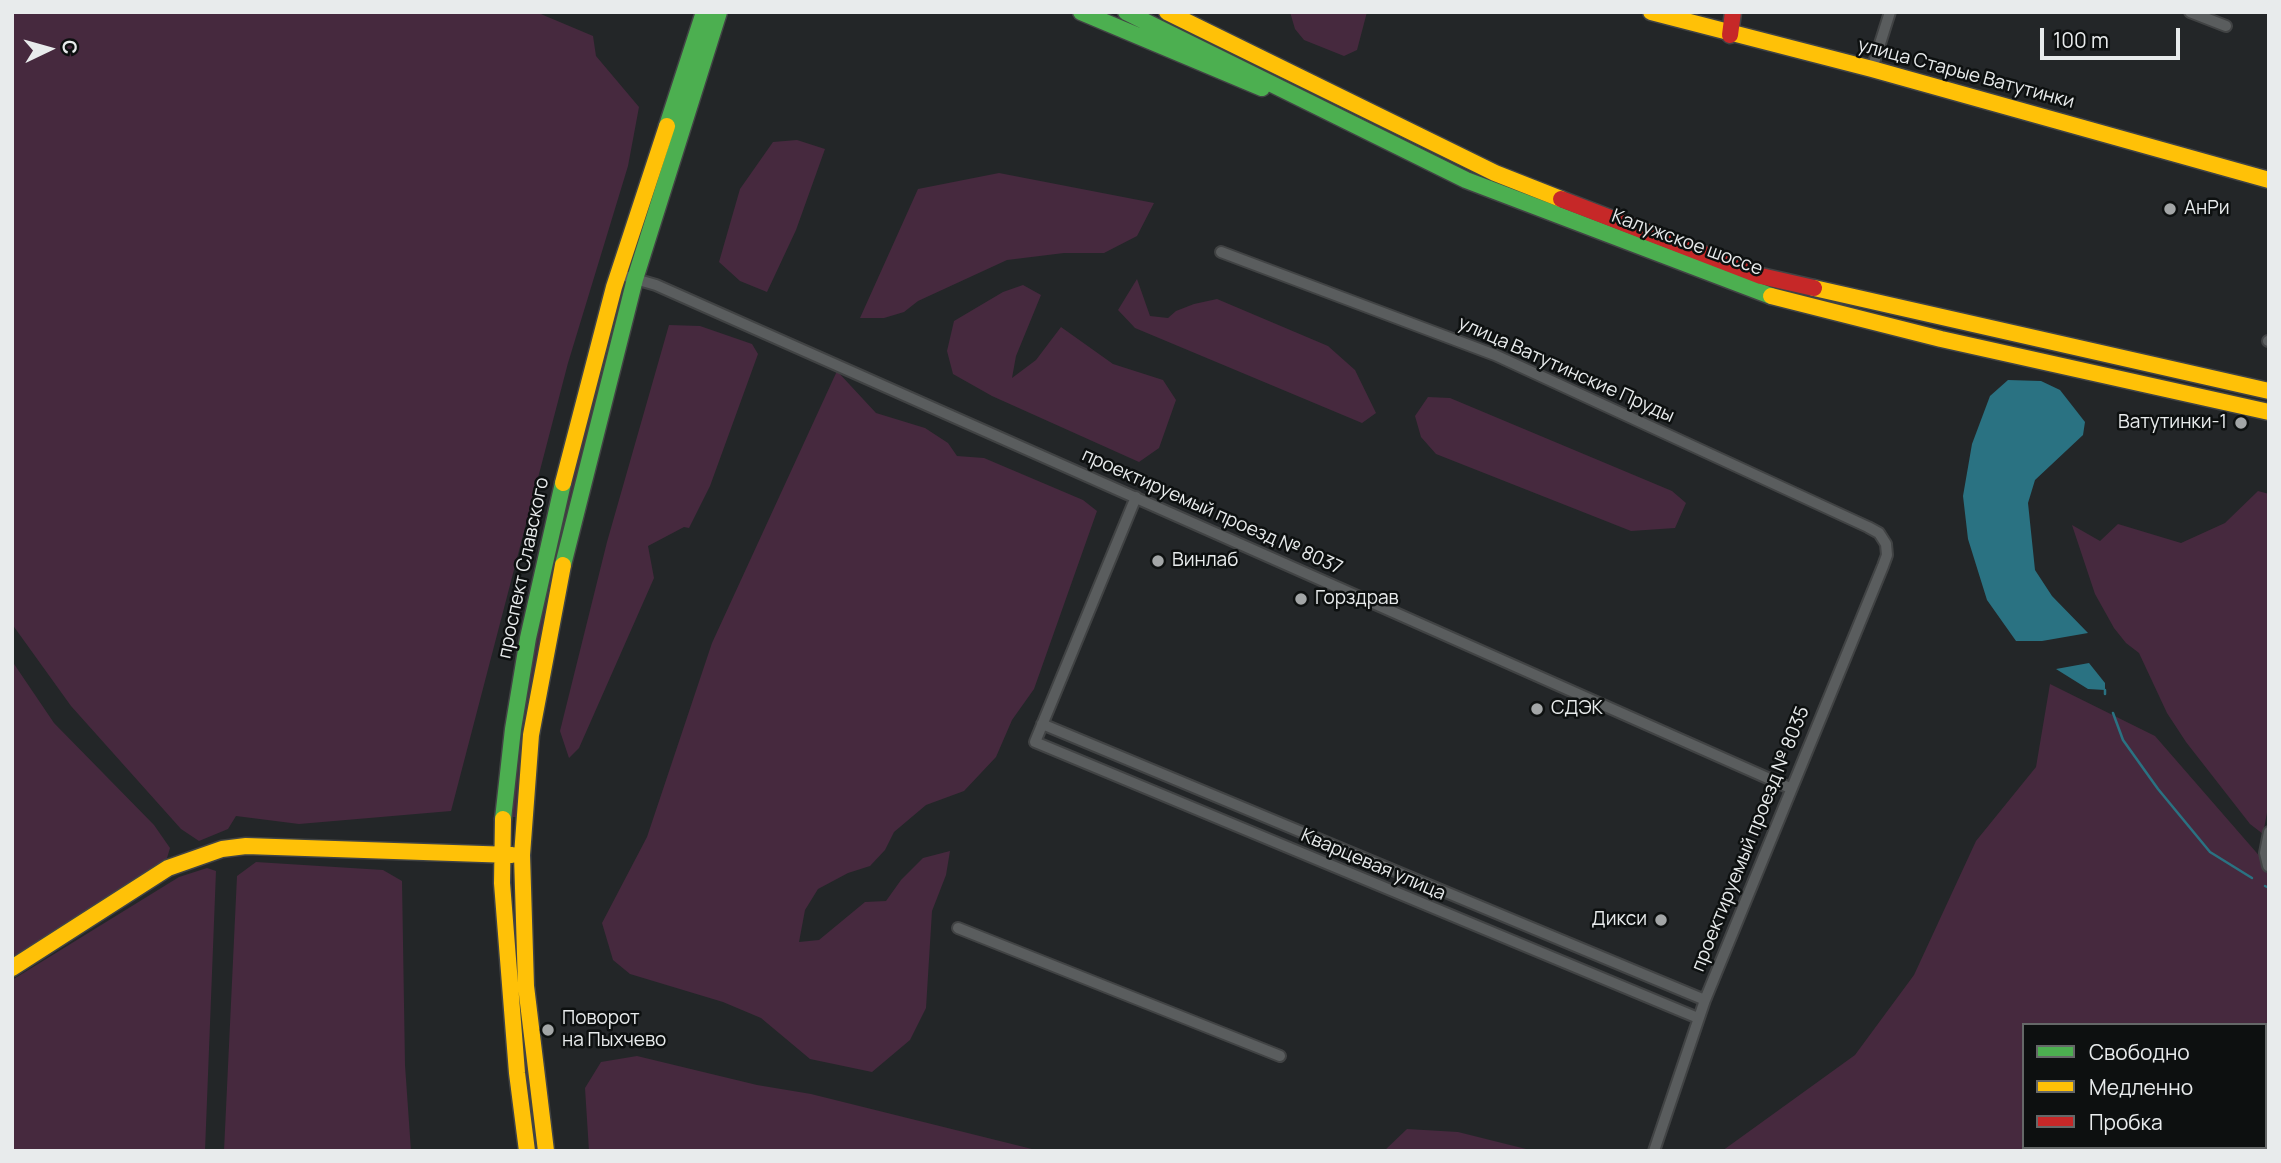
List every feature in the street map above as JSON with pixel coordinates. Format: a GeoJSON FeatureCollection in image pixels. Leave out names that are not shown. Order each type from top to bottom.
{"type":"FeatureCollection","features":[{"type":"Feature","properties":{"kind":"main road","name":"проспект Славского"},"geometry":{"type":"LineString","coordinates":[[527,1151],[516,1061],[501,855],[513,729],[528,638],[556,511],[618,274],[704,12]]}},
{"type":"Feature","properties":{"kind":"main road","name":"проспект Славского"},"geometry":{"type":"LineString","coordinates":[[546,1151],[526,986],[522,855],[531,735],[546,642],[573,518],[635,279],[719,12]]}},
{"type":"Feature","properties":{"kind":"main road"},"geometry":{"type":"LineString","coordinates":[[1081,12],[1202,65],[1330,114]]}},
{"type":"Feature","properties":{"kind":"main road","name":"Калужское шоссе"},"geometry":{"type":"LineString","coordinates":[[1126,12],[1465,180],[1761,294],[1941,339],[2269,412]]}},
{"type":"Feature","properties":{"kind":"main road","name":"Калужское шоссе"},"geometry":{"type":"LineString","coordinates":[[1167,12],[1495,173],[1761,276],[2269,391]]}},
{"type":"Feature","properties":{"kind":"main road","name":"улица Старые Ватутинки"},"geometry":{"type":"LineString","coordinates":[[1651,12],[1872,69],[2269,180]]}},
{"type":"Feature","properties":{"kind":"main road"},"geometry":{"type":"LineString","coordinates":[[1730,34],[1733,12]]}},
{"type":"Feature","properties":{"kind":"main road"},"geometry":{"type":"LineString","coordinates":[[470,853],[488,848],[495,842],[503,820]]}},
{"type":"Feature","properties":{"kind":"main road"},"geometry":{"type":"LineString","coordinates":[[12,968],[168,869],[222,849],[246,846],[522,855]]}},
{"type":"Feature","properties":{"kind":"main road"},"geometry":{"type":"LineString","coordinates":[[470,853],[490,860],[502,883]]}},
{"type":"Feature","properties":{"kind":"street"},"geometry":{"type":"LineString","coordinates":[[1872,69],[1890,12]]}},
{"type":"Feature","properties":{"kind":"street"},"geometry":{"type":"LineString","coordinates":[[2190,12],[2226,26]]}},
{"type":"Feature","properties":{"kind":"street","name":"улица Ватутинские Пруды"},"geometry":{"type":"LineString","coordinates":[[1221,252],[1496,355],[1868,527],[1879,533],[1886,544]]}},
{"type":"Feature","properties":{"kind":"street","name":"проектируемый проезд № 8037"},"geometry":{"type":"LineString","coordinates":[[618,274],[656,285],[1790,788]]}},
{"type":"Feature","properties":{"kind":"street"},"geometry":{"type":"LineString","coordinates":[[1042,724],[1136,497]]}},
{"type":"Feature","properties":{"kind":"street","name":"проектируемый проезд № 8035"},"geometry":{"type":"LineString","coordinates":[[1654,1151],[1698,1018],[1883,566],[1887,555],[1886,544]]}},
{"type":"Feature","properties":{"kind":"street","name":"Кварцевая улица"},"geometry":{"type":"LineString","coordinates":[[1698,1018],[1035,742],[1042,724],[1705,1000]]}},
{"type":"Feature","properties":{"kind":"street"},"geometry":{"type":"LineString","coordinates":[[2268,866],[2265,853],[2269,832]]}},
{"type":"Feature","properties":{"kind":"street"},"geometry":{"type":"LineString","coordinates":[[958,928],[1280,1056]]}},
{"type":"Feature","properties":{"kind":"shaded area"},"geometry":{"type":"Polygon","coordinates":[[[12,12],[536,12],[593,36],[596,56],[639,107],[628,166],[568,363],[451,811],[299,824],[236,816],[228,829],[199,841],[181,829],[71,706],[12,624],[12,12]]]}},
{"type":"Feature","properties":{"kind":"shaded area"},"geometry":{"type":"Polygon","coordinates":[[[1290,12],[1367,12],[1357,50],[1344,56],[1304,40],[1295,29],[1290,12]]]}},
{"type":"Feature","properties":{"kind":"shaded area"},"geometry":{"type":"Polygon","coordinates":[[[797,140],[825,149],[796,230],[767,292],[740,281],[719,262],[740,189],[773,142],[797,140]]]}},
{"type":"Feature","properties":{"kind":"shaded area"},"geometry":{"type":"Polygon","coordinates":[[[999,173],[1154,203],[1137,236],[1104,253],[1064,253],[1007,260],[918,301],[904,312],[884,318],[860,318],[918,189],[999,173]]]}},
{"type":"Feature","properties":{"kind":"shaded area"},"geometry":{"type":"Polygon","coordinates":[[[1137,279],[1150,316],[1168,318],[1176,311],[1194,304],[1217,299],[1328,346],[1355,370],[1376,413],[1362,423],[1135,328],[1118,310],[1137,279]]]}},
{"type":"Feature","properties":{"kind":"shaded area"},"geometry":{"type":"Polygon","coordinates":[[[1023,285],[1041,295],[1016,356],[1012,378],[1036,360],[1061,327],[1113,364],[1163,380],[1176,400],[1159,448],[1139,462],[992,396],[953,374],[947,351],[954,321],[1003,292],[1023,285]]]}},
{"type":"Feature","properties":{"kind":"shaded area"},"geometry":{"type":"Polygon","coordinates":[[[619,295],[625,297],[568,516],[519,817],[512,817],[520,733],[534,640],[561,515],[619,295]]]}},
{"type":"Feature","properties":{"kind":"shaded area"},"geometry":{"type":"Polygon","coordinates":[[[669,325],[700,326],[752,344],[758,354],[710,486],[689,528],[684,527],[648,546],[654,578],[579,748],[569,758],[560,731],[607,542],[669,325]]]}},
{"type":"Feature","properties":{"kind":"shaded area"},"geometry":{"type":"Polygon","coordinates":[[[837,371],[876,413],[925,428],[948,443],[957,456],[984,458],[1083,500],[1097,511],[1034,689],[1012,720],[996,757],[964,791],[926,805],[894,832],[885,850],[870,866],[848,873],[818,889],[805,910],[799,942],[819,940],[865,902],[886,901],[901,880],[923,858],[950,851],[946,875],[932,911],[926,1008],[910,1040],[872,1072],[810,1059],[761,1018],[723,1002],[630,974],[613,960],[602,923],[647,837],[712,643],[837,371]]]}},
{"type":"Feature","properties":{"kind":"shaded area"},"geometry":{"type":"Polygon","coordinates":[[[1428,397],[1450,398],[1672,491],[1686,503],[1675,528],[1631,531],[1436,454],[1421,437],[1415,416],[1428,397]]]}},
{"type":"Feature","properties":{"kind":"shaded area"},"geometry":{"type":"Polygon","coordinates":[[[2258,491],[2269,494],[2269,802],[2263,834],[2250,824],[2186,742],[2167,713],[2139,653],[2126,643],[2114,628],[2095,594],[2072,525],[2100,541],[2118,524],[2181,543],[2225,523],[2258,491]]]}},
{"type":"Feature","properties":{"kind":"shaded area"},"geometry":{"type":"Polygon","coordinates":[[[12,661],[54,723],[154,825],[170,848],[165,865],[12,959],[12,661]]]}},
{"type":"Feature","properties":{"kind":"shaded area"},"geometry":{"type":"Polygon","coordinates":[[[2050,684],[2155,736],[2269,867],[2269,1151],[1722,1151],[1855,1055],[1914,975],[1976,841],[2036,767],[2050,684]]]}},
{"type":"Feature","properties":{"kind":"shaded area"},"geometry":{"type":"Polygon","coordinates":[[[256,862],[383,870],[402,881],[405,1065],[411,1151],[224,1151],[237,876],[256,862]]]}},
{"type":"Feature","properties":{"kind":"shaded area"},"geometry":{"type":"Polygon","coordinates":[[[207,868],[216,871],[205,1151],[12,1151],[12,980],[179,877],[207,868]]]}},
{"type":"Feature","properties":{"kind":"shaded area"},"geometry":{"type":"Polygon","coordinates":[[[517,985],[523,1020],[539,1151],[534,1151],[517,985]]]}},
{"type":"Feature","properties":{"kind":"shaded area"},"geometry":{"type":"Polygon","coordinates":[[[637,1056],[757,1085],[811,1094],[1040,1151],[589,1151],[585,1088],[601,1062],[637,1056]]]}},
{"type":"Feature","properties":{"kind":"shaded area"},"geometry":{"type":"Polygon","coordinates":[[[1407,1129],[1458,1132],[1534,1151],[1384,1151],[1407,1129]]]}},
{"type":"Feature","properties":{"kind":"water"},"geometry":{"type":"Polygon","coordinates":[[[2008,380],[2041,381],[2060,390],[2085,422],[2083,435],[2035,480],[2028,503],[2035,570],[2052,596],[2088,633],[2042,641],[2016,641],[1987,600],[1968,539],[1963,496],[1972,444],[1990,396],[2008,380]]]}},
{"type":"Feature","properties":{"kind":"water"},"geometry":{"type":"Polygon","coordinates":[[[2089,663],[2105,683],[2105,690],[2088,689],[2056,669],[2089,663]]]}},
{"type":"Feature","properties":{"kind":"waterway"},"geometry":{"type":"LineString","coordinates":[[2113,713],[2123,740],[2158,789],[2210,852],[2252,878]]}},
{"type":"Feature","properties":{"kind":"waterway"},"geometry":{"type":"LineString","coordinates":[[2265,886],[2269,888]]}},
{"type":"Feature","properties":{"kind":"traffic: fast"},"geometry":{"type":"LineString","coordinates":[[667,126],[704,12]]}},
{"type":"Feature","properties":{"kind":"traffic: fast"},"geometry":{"type":"LineString","coordinates":[[563,565],[635,279],[719,12]]}},
{"type":"Feature","properties":{"kind":"traffic: fast"},"geometry":{"type":"LineString","coordinates":[[1081,12],[1262,88]]}},
{"type":"Feature","properties":{"kind":"traffic: fast"},"geometry":{"type":"LineString","coordinates":[[1126,12],[1466,180],[1771,296]]}},
{"type":"Feature","properties":{"kind":"traffic: fast"},"geometry":{"type":"LineString","coordinates":[[503,819],[513,729],[528,638],[563,483]]}},
{"type":"Feature","properties":{"kind":"traffic: slow"},"geometry":{"type":"LineString","coordinates":[[1167,12],[1495,173],[1561,199]]}},
{"type":"Feature","properties":{"kind":"traffic: slow"},"geometry":{"type":"LineString","coordinates":[[1651,12],[1872,69],[2269,180]]}},
{"type":"Feature","properties":{"kind":"traffic: slow"},"geometry":{"type":"LineString","coordinates":[[563,483],[614,287],[667,126]]}},
{"type":"Feature","properties":{"kind":"traffic: slow"},"geometry":{"type":"LineString","coordinates":[[1814,288],[2269,391]]}},
{"type":"Feature","properties":{"kind":"traffic: slow"},"geometry":{"type":"LineString","coordinates":[[1771,296],[1941,339],[2269,412]]}},
{"type":"Feature","properties":{"kind":"traffic: slow"},"geometry":{"type":"LineString","coordinates":[[546,1151],[526,986],[522,855],[531,735],[563,565]]}},
{"type":"Feature","properties":{"kind":"traffic: slow"},"geometry":{"type":"LineString","coordinates":[[503,819],[502,883],[517,1073],[527,1151]]}},
{"type":"Feature","properties":{"kind":"traffic: slow"},"geometry":{"type":"LineString","coordinates":[[12,968],[168,868],[222,849],[246,846],[512,855]]}},
{"type":"Feature","properties":{"kind":"traffic: jam"},"geometry":{"type":"LineString","coordinates":[[1730,35],[1733,12]]}},
{"type":"Feature","properties":{"kind":"traffic: jam"},"geometry":{"type":"LineString","coordinates":[[1561,199],[1761,276],[1814,288]]}},
{"type":"Feature","properties":{"kind":"place","name":"АнРи"},"geometry":{"type":"Point","coordinates":[2170,209]}},
{"type":"Feature","properties":{"kind":"place","name":"Ватутинки-1"},"geometry":{"type":"Point","coordinates":[2241,423]}},
{"type":"Feature","properties":{"kind":"place","name":"Винлаб"},"geometry":{"type":"Point","coordinates":[1158,561]}},
{"type":"Feature","properties":{"kind":"place","name":"Горздрав"},"geometry":{"type":"Point","coordinates":[1301,599]}},
{"type":"Feature","properties":{"kind":"place","name":"СДЭК"},"geometry":{"type":"Point","coordinates":[1537,709]}},
{"type":"Feature","properties":{"kind":"place","name":"Дикси"},"geometry":{"type":"Point","coordinates":[1661,920]}},
{"type":"Feature","properties":{"kind":"place","name":"Поворот на Пыхчево"},"geometry":{"type":"Point","coordinates":[548,1030]}}]}
